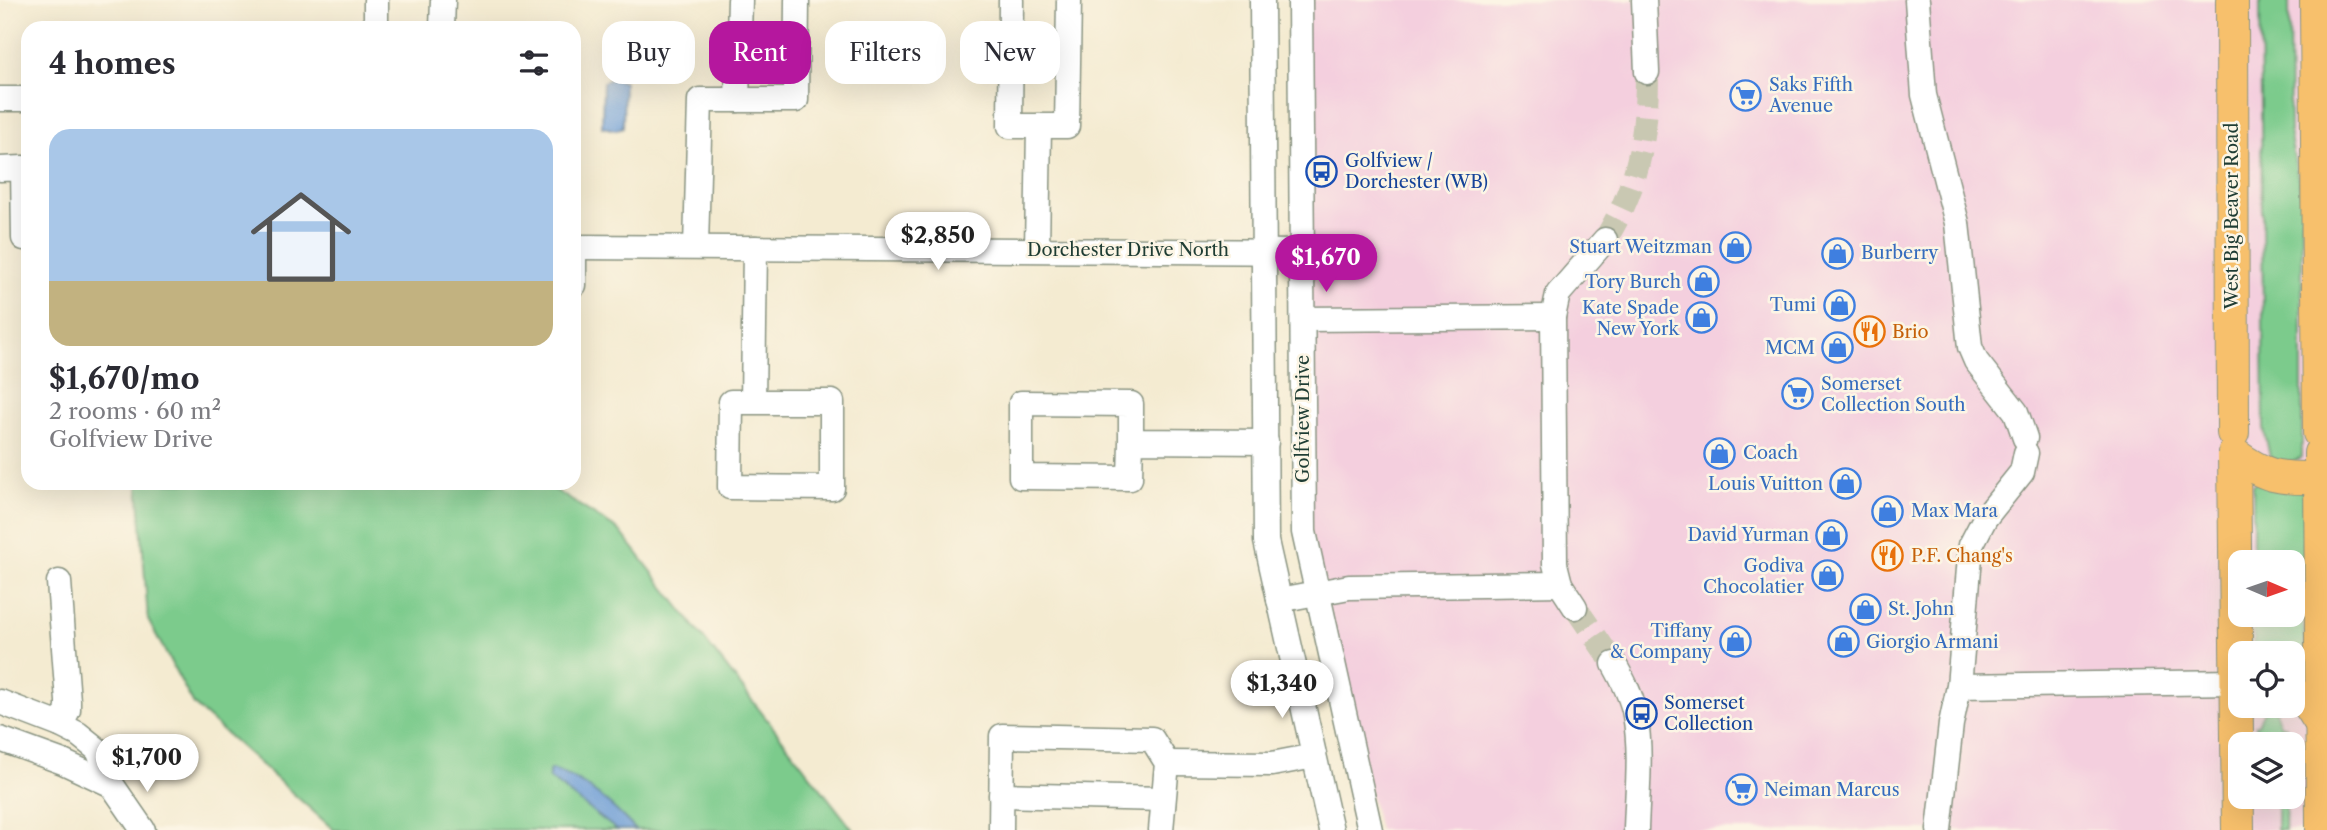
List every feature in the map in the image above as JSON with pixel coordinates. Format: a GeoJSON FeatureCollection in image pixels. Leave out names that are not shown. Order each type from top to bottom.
{"type":"FeatureCollection","features":[{"type":"Feature","properties":{"kind":"main road","name":"West Big Beaver Road"},"geometry":{"type":"LineString","coordinates":[[2232,0],[2237,641]]}},
{"type":"Feature","properties":{"kind":"main road"},"geometry":{"type":"LineString","coordinates":[[2316,0],[2322,442],[2322,830]]}},
{"type":"Feature","properties":{"kind":"main road"},"geometry":{"type":"LineString","coordinates":[[2234,444],[2261,473],[2278,478],[2322,442]]}},
{"type":"Feature","properties":{"kind":"main road"},"geometry":{"type":"LineString","coordinates":[[2305,702],[2321,724]]}},
{"type":"Feature","properties":{"kind":"main road","name":"West Big Beaver Road"},"geometry":{"type":"LineString","coordinates":[[2238,718],[2238,830]]}},
{"type":"Feature","properties":{"kind":"street"},"geometry":{"type":"LineString","coordinates":[[376,0],[376,21]]}},
{"type":"Feature","properties":{"kind":"street"},"geometry":{"type":"LineString","coordinates":[[442,21],[443,0]]}},
{"type":"Feature","properties":{"kind":"street"},"geometry":{"type":"LineString","coordinates":[[737,100],[740,0]]}},
{"type":"Feature","properties":{"kind":"street"},"geometry":{"type":"LineString","coordinates":[[696,247],[700,100],[796,100],[797,0]]}},
{"type":"Feature","properties":{"kind":"street"},"geometry":{"type":"LineString","coordinates":[[1011,0],[1010,126],[1067,126],[1069,0]]}},
{"type":"Feature","properties":{"kind":"street"},"geometry":{"type":"LineString","coordinates":[[1262,0],[1266,251],[1266,541],[1331,830]]}},
{"type":"Feature","properties":{"kind":"street","name":"Golfview Drive"},"geometry":{"type":"LineString","coordinates":[[1300,0],[1304,532],[1370,830]]}},
{"type":"Feature","properties":{"kind":"street"},"geometry":{"type":"LineString","coordinates":[[1644,0],[1647,72]]}},
{"type":"Feature","properties":{"kind":"street"},"geometry":{"type":"LineString","coordinates":[[1917,0],[1924,95],[1957,223],[1970,347],[1976,361],[2017,412],[2025,445],[2022,472],[1985,517],[1971,545],[1959,686],[1951,724],[1940,830]]}},
{"type":"Feature","properties":{"kind":"street"},"geometry":{"type":"LineString","coordinates":[[0,99],[21,99]]}},
{"type":"Feature","properties":{"kind":"street"},"geometry":{"type":"LineString","coordinates":[[1037,249],[1039,126]]}},
{"type":"Feature","properties":{"kind":"street"},"geometry":{"type":"LineString","coordinates":[[17,168],[17,238]]}},
{"type":"Feature","properties":{"kind":"street"},"geometry":{"type":"LineString","coordinates":[[1575,607],[1560,584],[1555,564],[1553,317],[1558,294],[1605,240]]}},
{"type":"Feature","properties":{"kind":"street","name":"Dorchester Drive North"},"geometry":{"type":"LineString","coordinates":[[581,247],[1303,252]]}},
{"type":"Feature","properties":{"kind":"street"},"geometry":{"type":"LineString","coordinates":[[753,402],[755,248]]}},
{"type":"Feature","properties":{"kind":"street"},"geometry":{"type":"LineString","coordinates":[[1303,318],[1553,317]]}},
{"type":"Feature","properties":{"kind":"street"},"geometry":{"type":"LineString","coordinates":[[731,402],[753,402],[832,402],[832,488],[730,487],[731,402]]}},
{"type":"Feature","properties":{"kind":"street"},"geometry":{"type":"LineString","coordinates":[[1021,404],[1131,404],[1130,441],[1130,478],[1021,477],[1021,404]]}},
{"type":"Feature","properties":{"kind":"street"},"geometry":{"type":"LineString","coordinates":[[1130,441],[1266,442]]}},
{"type":"Feature","properties":{"kind":"street"},"geometry":{"type":"LineString","coordinates":[[59,582],[68,701],[68,710],[60,725]]}},
{"type":"Feature","properties":{"kind":"street"},"geometry":{"type":"LineString","coordinates":[[1279,600],[1349,587],[1560,584]]}},
{"type":"Feature","properties":{"kind":"street"},"geometry":{"type":"LineString","coordinates":[[1614,664],[1635,714],[1638,743],[1636,830]]}},
{"type":"Feature","properties":{"kind":"street"},"geometry":{"type":"LineString","coordinates":[[1959,686],[2228,682]]}},
{"type":"Feature","properties":{"kind":"street"},"geometry":{"type":"LineString","coordinates":[[112,785],[63,762],[3,740],[4,703],[60,725],[78,734],[98,750],[112,785],[143,830]]}},
{"type":"Feature","properties":{"kind":"street"},"geometry":{"type":"LineString","coordinates":[[1001,830],[1002,736],[1152,739],[1167,762],[1161,830]]}},
{"type":"Feature","properties":{"kind":"street"},"geometry":{"type":"LineString","coordinates":[[1167,762],[1272,764],[1314,756]]}},
{"type":"Feature","properties":{"kind":"street"},"geometry":{"type":"LineString","coordinates":[[1001,795],[1163,799]]}},
{"type":"Feature","properties":{"kind":"shaded area","name":"Somerset Collection"},"geometry":{"type":"Polygon","coordinates":[[[1305,0],[2327,0],[2327,830],[1379,830],[1311,533],[1305,0]]]}},
{"type":"Feature","properties":{"kind":"green space"},"geometry":{"type":"Polygon","coordinates":[[[2260,0],[2289,0],[2290,137],[2302,199],[2302,457],[2286,462],[2270,457],[2264,429],[2260,0]]]}},
{"type":"Feature","properties":{"kind":"green space"},"geometry":{"type":"Polygon","coordinates":[[[2257,482],[2301,490],[2304,495],[2304,550],[2253,550],[2253,485],[2257,482]]]}},
{"type":"Feature","properties":{"kind":"green space"},"geometry":{"type":"Polygon","coordinates":[[[139,490],[555,490],[620,531],[853,830],[334,830],[194,705],[148,620],[139,490]]]}},
{"type":"Feature","properties":{"kind":"green space"},"geometry":{"type":"Polygon","coordinates":[[[2254,627],[2304,627],[2304,641],[2254,641],[2254,627]]]}},
{"type":"Feature","properties":{"kind":"green space"},"geometry":{"type":"Polygon","coordinates":[[[2261,718],[2278,718],[2281,726],[2286,726],[2286,732],[2257,732],[2255,725],[2261,718]]]}},
{"type":"Feature","properties":{"kind":"green space"},"geometry":{"type":"Polygon","coordinates":[[[2277,809],[2286,809],[2285,830],[2277,830],[2277,809]]]}},
{"type":"Feature","properties":{"kind":"water"},"geometry":{"type":"Polygon","coordinates":[[[603,84],[624,84],[623,127],[616,130],[602,127],[603,84]]]}},
{"type":"Feature","properties":{"kind":"water"},"geometry":{"type":"Polygon","coordinates":[[[552,769],[587,786],[636,830],[617,830],[549,778],[549,771],[552,769]]]}},
{"type":"Feature","properties":{"kind":"tunnel"},"geometry":{"type":"LineString","coordinates":[[1605,240],[1626,200],[1639,159],[1645,118],[1647,72]]}},
{"type":"Feature","properties":{"kind":"tunnel"},"geometry":{"type":"LineString","coordinates":[[1575,607],[1614,664]]}},
{"type":"Feature","properties":{"kind":"place","name":"Saks Fifth Avenue"},"geometry":{"type":"Point","coordinates":[1746,95]}},
{"type":"Feature","properties":{"kind":"place","name":"Golfview / Dorchester (WB)"},"geometry":{"type":"Point","coordinates":[1322,171]}},
{"type":"Feature","properties":{"kind":"place","name":"Stuart Weitzman"},"geometry":{"type":"Point","coordinates":[1735,247]}},
{"type":"Feature","properties":{"kind":"place","name":"Burberry"},"geometry":{"type":"Point","coordinates":[1838,253]}},
{"type":"Feature","properties":{"kind":"place","name":"Tory Burch"},"geometry":{"type":"Point","coordinates":[1704,282]}},
{"type":"Feature","properties":{"kind":"place","name":"Tumi"},"geometry":{"type":"Point","coordinates":[1839,305]}},
{"type":"Feature","properties":{"kind":"place","name":"Kate Spade New York"},"geometry":{"type":"Point","coordinates":[1702,318]}},
{"type":"Feature","properties":{"kind":"place","name":"Brio"},"geometry":{"type":"Point","coordinates":[1869,332]}},
{"type":"Feature","properties":{"kind":"place","name":"MCM"},"geometry":{"type":"Point","coordinates":[1838,348]}},
{"type":"Feature","properties":{"kind":"place","name":"Somerset Collection South"},"geometry":{"type":"Point","coordinates":[1798,394]}},
{"type":"Feature","properties":{"kind":"place","name":"Coach"},"geometry":{"type":"Point","coordinates":[1720,453]}},
{"type":"Feature","properties":{"kind":"place","name":"Louis Vuitton"},"geometry":{"type":"Point","coordinates":[1846,484]}},
{"type":"Feature","properties":{"kind":"place","name":"Max Mara"},"geometry":{"type":"Point","coordinates":[1888,511]}},
{"type":"Feature","properties":{"kind":"place","name":"David Yurman"},"geometry":{"type":"Point","coordinates":[1832,535]}},
{"type":"Feature","properties":{"kind":"place","name":"P.F. Chang's"},"geometry":{"type":"Point","coordinates":[1888,556]}},
{"type":"Feature","properties":{"kind":"place","name":"Godiva Chocolatier"},"geometry":{"type":"Point","coordinates":[1827,576]}},
{"type":"Feature","properties":{"kind":"place","name":"St. John"},"geometry":{"type":"Point","coordinates":[1865,609]}},
{"type":"Feature","properties":{"kind":"place","name":"Tiffany & Company"},"geometry":{"type":"Point","coordinates":[1735,641]}},
{"type":"Feature","properties":{"kind":"place","name":"Giorgio Armani"},"geometry":{"type":"Point","coordinates":[1843,642]}},
{"type":"Feature","properties":{"kind":"place","name":"Somerset Collection"},"geometry":{"type":"Point","coordinates":[1641,713]}},
{"type":"Feature","properties":{"kind":"place","name":"Neiman Marcus"},"geometry":{"type":"Point","coordinates":[1741,790]}}]}
